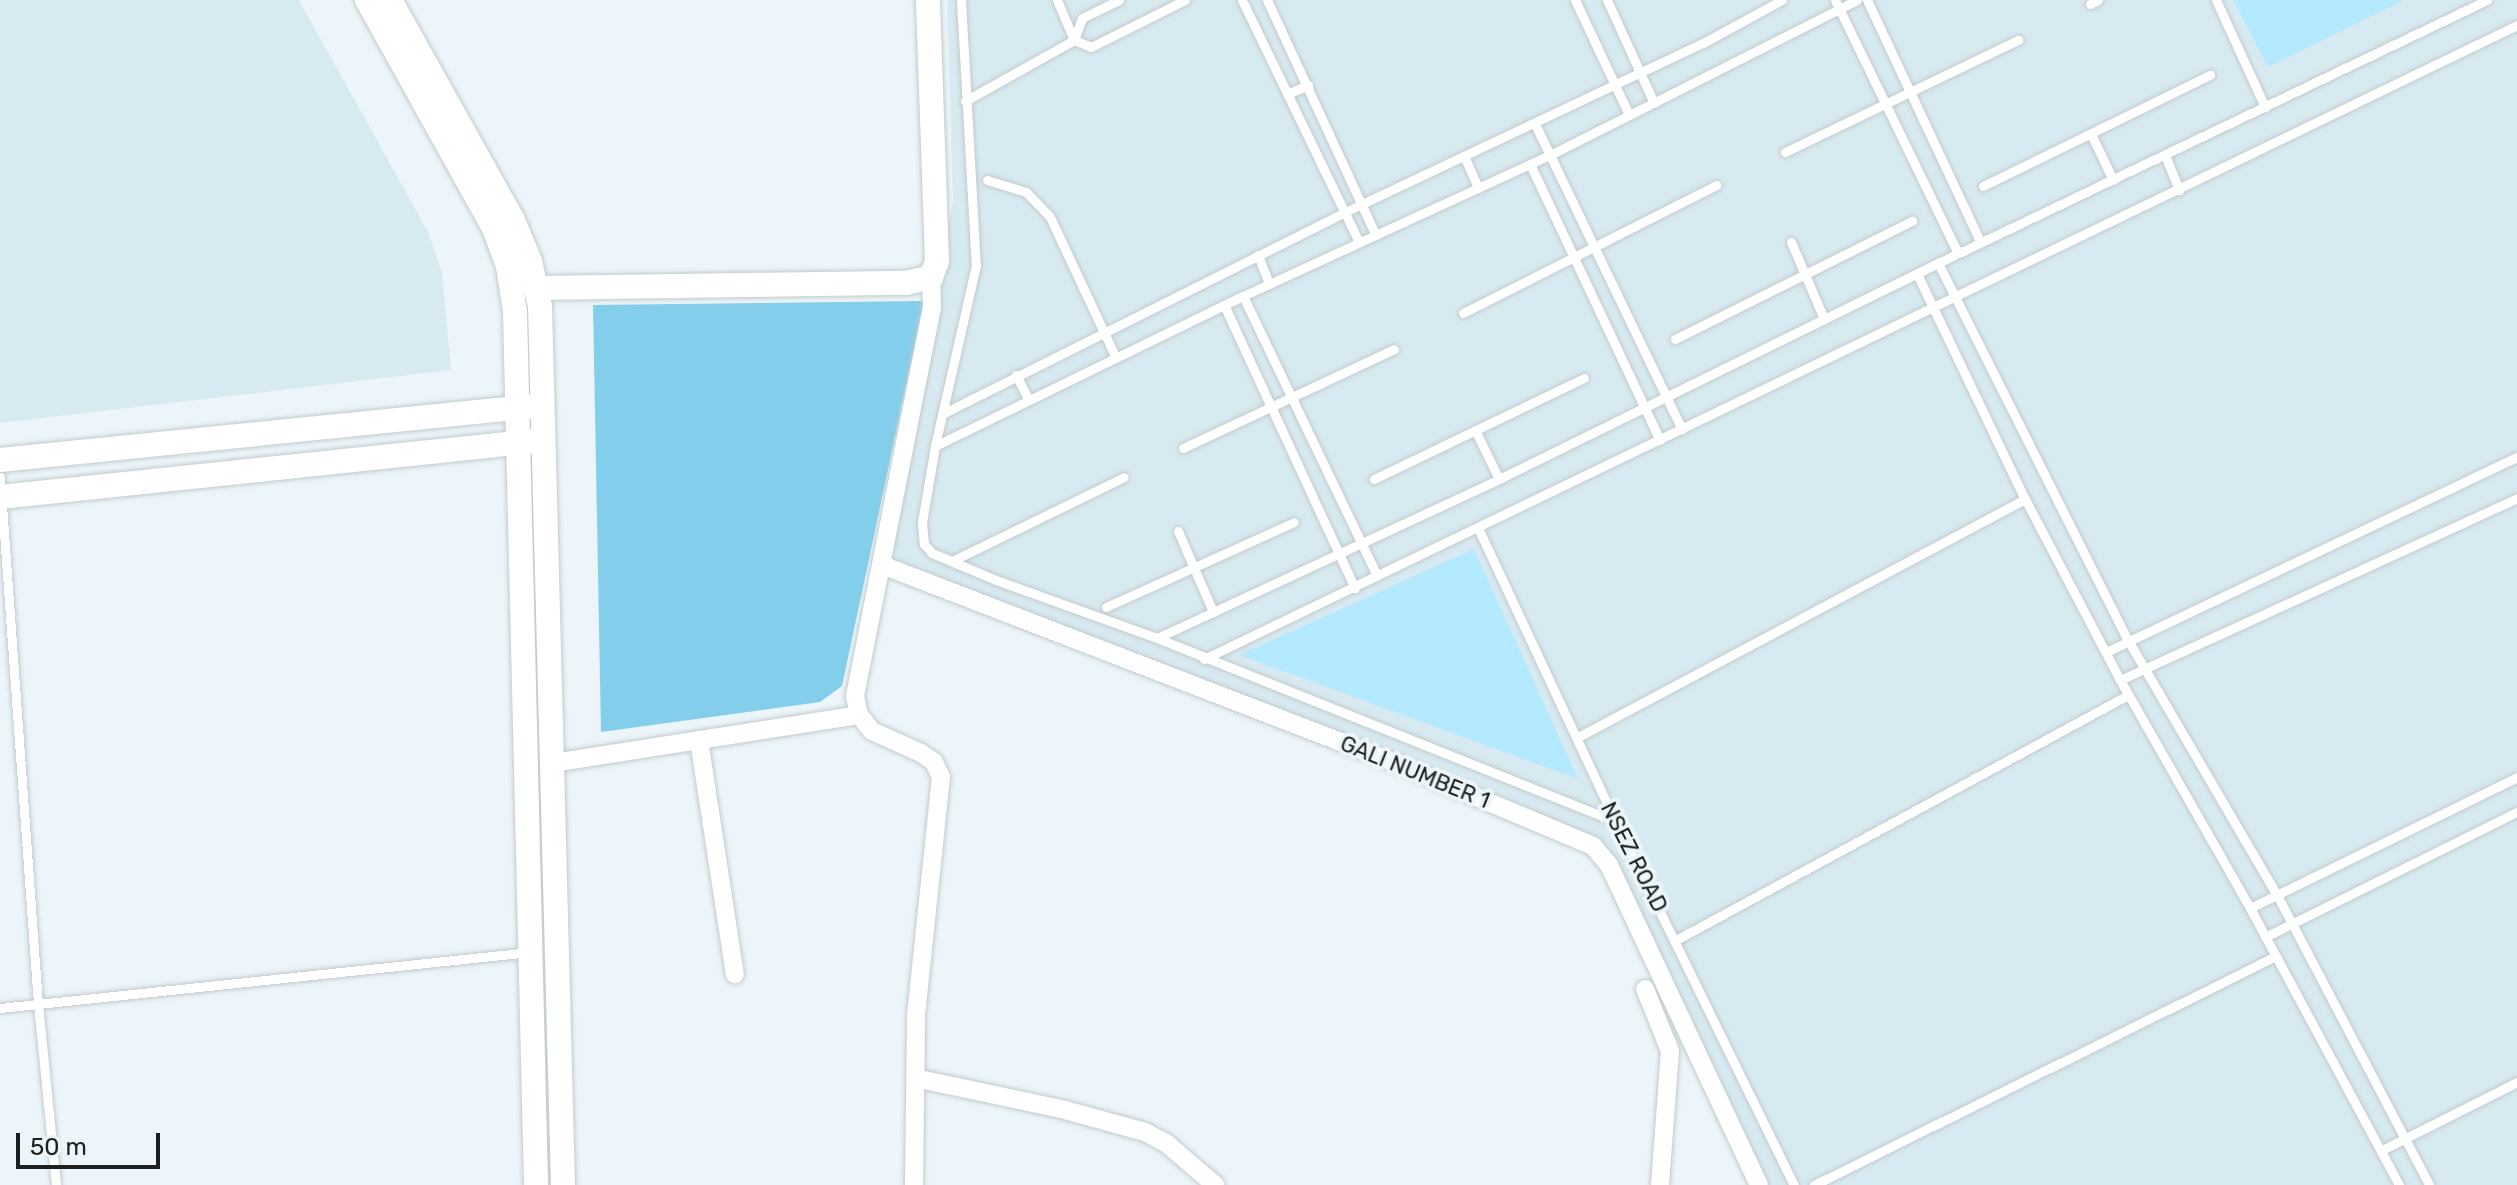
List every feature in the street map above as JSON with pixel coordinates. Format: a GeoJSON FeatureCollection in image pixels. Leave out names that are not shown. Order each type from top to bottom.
{"type":"FeatureCollection","features":[{"type":"Feature","properties":{"kind":"street"},"geometry":{"type":"LineString","coordinates":[[367,0],[494,228],[508,266],[515,312],[536,1185]]}},
{"type":"Feature","properties":{"kind":"street"},"geometry":{"type":"LineString","coordinates":[[390,0],[512,218],[530,261],[543,337],[563,1185]]}},
{"type":"Feature","properties":{"kind":"street"},"geometry":{"type":"LineString","coordinates":[[914,1185],[916,1015],[941,777],[934,762],[872,731],[859,715],[855,696],[932,307],[931,277],[937,261],[928,0]]}},
{"type":"Feature","properties":{"kind":"street"},"geometry":{"type":"LineString","coordinates":[[535,288],[906,283],[931,277]]}},
{"type":"Feature","properties":{"kind":"street"},"geometry":{"type":"LineString","coordinates":[[0,460],[544,406]]}},
{"type":"Feature","properties":{"kind":"street"},"geometry":{"type":"LineString","coordinates":[[1,490],[545,441]]}},
{"type":"Feature","properties":{"kind":"street","name":"GALI NUMBER 1"},"geometry":{"type":"LineString","coordinates":[[882,565],[1398,764],[1593,846],[1609,865],[1759,1185]]}},
{"type":"Feature","properties":{"kind":"street"},"geometry":{"type":"LineString","coordinates":[[553,763],[859,715]]}},
{"type":"Feature","properties":{"kind":"street"},"geometry":{"type":"LineString","coordinates":[[699,740],[735,974]]}},
{"type":"Feature","properties":{"kind":"street"},"geometry":{"type":"LineString","coordinates":[[1645,989],[1670,1051],[1660,1185]]}},
{"type":"Feature","properties":{"kind":"street"},"geometry":{"type":"LineString","coordinates":[[915,1078],[1065,1110],[1145,1132],[1166,1143],[1215,1185]]}},
{"type":"Feature","properties":{"kind":"lane"},"geometry":{"type":"LineString","coordinates":[[961,0],[976,265],[935,446],[921,535],[932,553],[1157,638],[1616,822]]}},
{"type":"Feature","properties":{"kind":"lane"},"geometry":{"type":"LineString","coordinates":[[1057,0],[1074,40],[1091,47],[1185,0]]}},
{"type":"Feature","properties":{"kind":"lane"},"geometry":{"type":"LineString","coordinates":[[965,101],[1074,40],[1082,18],[1119,0]]}},
{"type":"Feature","properties":{"kind":"lane"},"geometry":{"type":"LineString","coordinates":[[1242,0],[1359,242]]}},
{"type":"Feature","properties":{"kind":"lane"},"geometry":{"type":"LineString","coordinates":[[1267,0],[1375,234]]}},
{"type":"Feature","properties":{"kind":"lane"},"geometry":{"type":"LineString","coordinates":[[1575,0],[1629,115]]}},
{"type":"Feature","properties":{"kind":"lane"},"geometry":{"type":"LineString","coordinates":[[1607,0],[1654,103]]}},
{"type":"Feature","properties":{"kind":"lane"},"geometry":{"type":"LineString","coordinates":[[942,414],[1345,212],[1535,124],[1782,0]]}},
{"type":"Feature","properties":{"kind":"lane"},"geometry":{"type":"LineString","coordinates":[[935,446],[1269,283],[1550,155],[1837,5],[1857,0]]}},
{"type":"Feature","properties":{"kind":"lane"},"geometry":{"type":"LineString","coordinates":[[1867,0],[1981,243]]}},
{"type":"Feature","properties":{"kind":"lane"},"geometry":{"type":"LineString","coordinates":[[2216,0],[2265,107]]}},
{"type":"Feature","properties":{"kind":"lane"},"geometry":{"type":"LineString","coordinates":[[1157,638],[1339,556],[1958,253],[2487,0]]}},
{"type":"Feature","properties":{"kind":"lane"},"geometry":{"type":"LineString","coordinates":[[1837,5],[1958,253]]}},
{"type":"Feature","properties":{"kind":"lane"},"geometry":{"type":"LineString","coordinates":[[1204,659],[2517,25]]}},
{"type":"Feature","properties":{"kind":"lane"},"geometry":{"type":"LineString","coordinates":[[1785,152],[2018,40]]}},
{"type":"Feature","properties":{"kind":"lane"},"geometry":{"type":"LineString","coordinates":[[1983,186],[2210,75]]}},
{"type":"Feature","properties":{"kind":"lane"},"geometry":{"type":"LineString","coordinates":[[1287,94],[1308,85]]}},
{"type":"Feature","properties":{"kind":"lane"},"geometry":{"type":"LineString","coordinates":[[1535,124],[1682,429]]}},
{"type":"Feature","properties":{"kind":"lane"},"geometry":{"type":"LineString","coordinates":[[2091,134],[2113,180]]}},
{"type":"Feature","properties":{"kind":"lane"},"geometry":{"type":"LineString","coordinates":[[2165,155],[2179,190]]}},
{"type":"Feature","properties":{"kind":"lane"},"geometry":{"type":"LineString","coordinates":[[1464,156],[1478,188]]}},
{"type":"Feature","properties":{"kind":"lane"},"geometry":{"type":"LineString","coordinates":[[1530,164],[1660,440]]}},
{"type":"Feature","properties":{"kind":"lane"},"geometry":{"type":"LineString","coordinates":[[987,180],[1026,192],[1039,202],[1057,230],[1115,356]]}},
{"type":"Feature","properties":{"kind":"lane"},"geometry":{"type":"LineString","coordinates":[[1463,313],[1716,185]]}},
{"type":"Feature","properties":{"kind":"lane"},"geometry":{"type":"LineString","coordinates":[[1675,339],[1912,221]]}},
{"type":"Feature","properties":{"kind":"lane"},"geometry":{"type":"LineString","coordinates":[[1791,242],[1824,319]]}},
{"type":"Feature","properties":{"kind":"lane"},"geometry":{"type":"LineString","coordinates":[[1258,255],[1269,283]]}},
{"type":"Feature","properties":{"kind":"lane"},"geometry":{"type":"LineString","coordinates":[[1938,263],[2129,642],[2277,895],[2429,1185]]}},
{"type":"Feature","properties":{"kind":"lane"},"geometry":{"type":"LineString","coordinates":[[1917,274],[2025,499],[2120,680],[2250,908],[2399,1185]]}},
{"type":"Feature","properties":{"kind":"lane"},"geometry":{"type":"LineString","coordinates":[[1243,296],[1359,544],[1377,576]]}},
{"type":"Feature","properties":{"kind":"lane"},"geometry":{"type":"LineString","coordinates":[[1224,305],[1355,588]]}},
{"type":"Feature","properties":{"kind":"lane"},"geometry":{"type":"LineString","coordinates":[[1183,448],[1394,349]]}},
{"type":"Feature","properties":{"kind":"lane"},"geometry":{"type":"LineString","coordinates":[[1016,375],[1028,399]]}},
{"type":"Feature","properties":{"kind":"lane"},"geometry":{"type":"LineString","coordinates":[[1374,479],[1584,378]]}},
{"type":"Feature","properties":{"kind":"lane"},"geometry":{"type":"LineString","coordinates":[[1475,430],[1499,479]]}},
{"type":"Feature","properties":{"kind":"lane"},"geometry":{"type":"LineString","coordinates":[[2106,652],[2517,457]]}},
{"type":"Feature","properties":{"kind":"lane"},"geometry":{"type":"LineString","coordinates":[[952,561],[1124,477]]}},
{"type":"Feature","properties":{"kind":"lane"},"geometry":{"type":"LineString","coordinates":[[1,490],[38,1004],[56,1185]]}},
{"type":"Feature","properties":{"kind":"lane"},"geometry":{"type":"LineString","coordinates":[[2120,680],[2517,498]]}},
{"type":"Feature","properties":{"kind":"lane"},"geometry":{"type":"LineString","coordinates":[[1578,737],[2025,499]]}},
{"type":"Feature","properties":{"kind":"lane"},"geometry":{"type":"LineString","coordinates":[[1106,607],[1294,522]]}},
{"type":"Feature","properties":{"kind":"lane","name":"NSEZ ROAD"},"geometry":{"type":"LineString","coordinates":[[1478,528],[1616,822],[1794,1185]]}},
{"type":"Feature","properties":{"kind":"lane"},"geometry":{"type":"LineString","coordinates":[[1178,531],[1213,612]]}},
{"type":"Feature","properties":{"kind":"lane"},"geometry":{"type":"LineString","coordinates":[[1676,940],[2128,695]]}},
{"type":"Feature","properties":{"kind":"lane"},"geometry":{"type":"LineString","coordinates":[[2250,908],[2517,777]]}},
{"type":"Feature","properties":{"kind":"lane"},"geometry":{"type":"LineString","coordinates":[[2265,937],[2517,812]]}},
{"type":"Feature","properties":{"kind":"lane"},"geometry":{"type":"LineString","coordinates":[[0,1008],[557,948]]}},
{"type":"Feature","properties":{"kind":"lane"},"geometry":{"type":"LineString","coordinates":[[1814,1185],[2274,957]]}},
{"type":"Feature","properties":{"kind":"lane"},"geometry":{"type":"LineString","coordinates":[[2382,1150],[2517,1082]]}},
{"type":"Feature","properties":{"kind":"shaded area"},"geometry":{"type":"Polygon","coordinates":[[[0,0],[299,0],[428,232],[442,272],[451,370],[0,423],[0,0]]]}},
{"type":"Feature","properties":{"kind":"shaded area"},"geometry":{"type":"Polygon","coordinates":[[[947,0],[2517,0],[2517,1185],[1768,1185],[1600,841],[888,567],[953,200],[947,0]]]}},
{"type":"Feature","properties":{"kind":"shaded area"},"geometry":{"type":"Polygon","coordinates":[[[2233,0],[2404,0],[2268,67],[2233,0]]]}},
{"type":"Feature","properties":{"kind":"shaded area"},"geometry":{"type":"Polygon","coordinates":[[[924,301],[842,686],[820,702],[601,732],[593,305],[924,301]]]}},
{"type":"Feature","properties":{"kind":"shaded area"},"geometry":{"type":"Polygon","coordinates":[[[1474,549],[1578,779],[1239,655],[1474,549]]]}}]}
